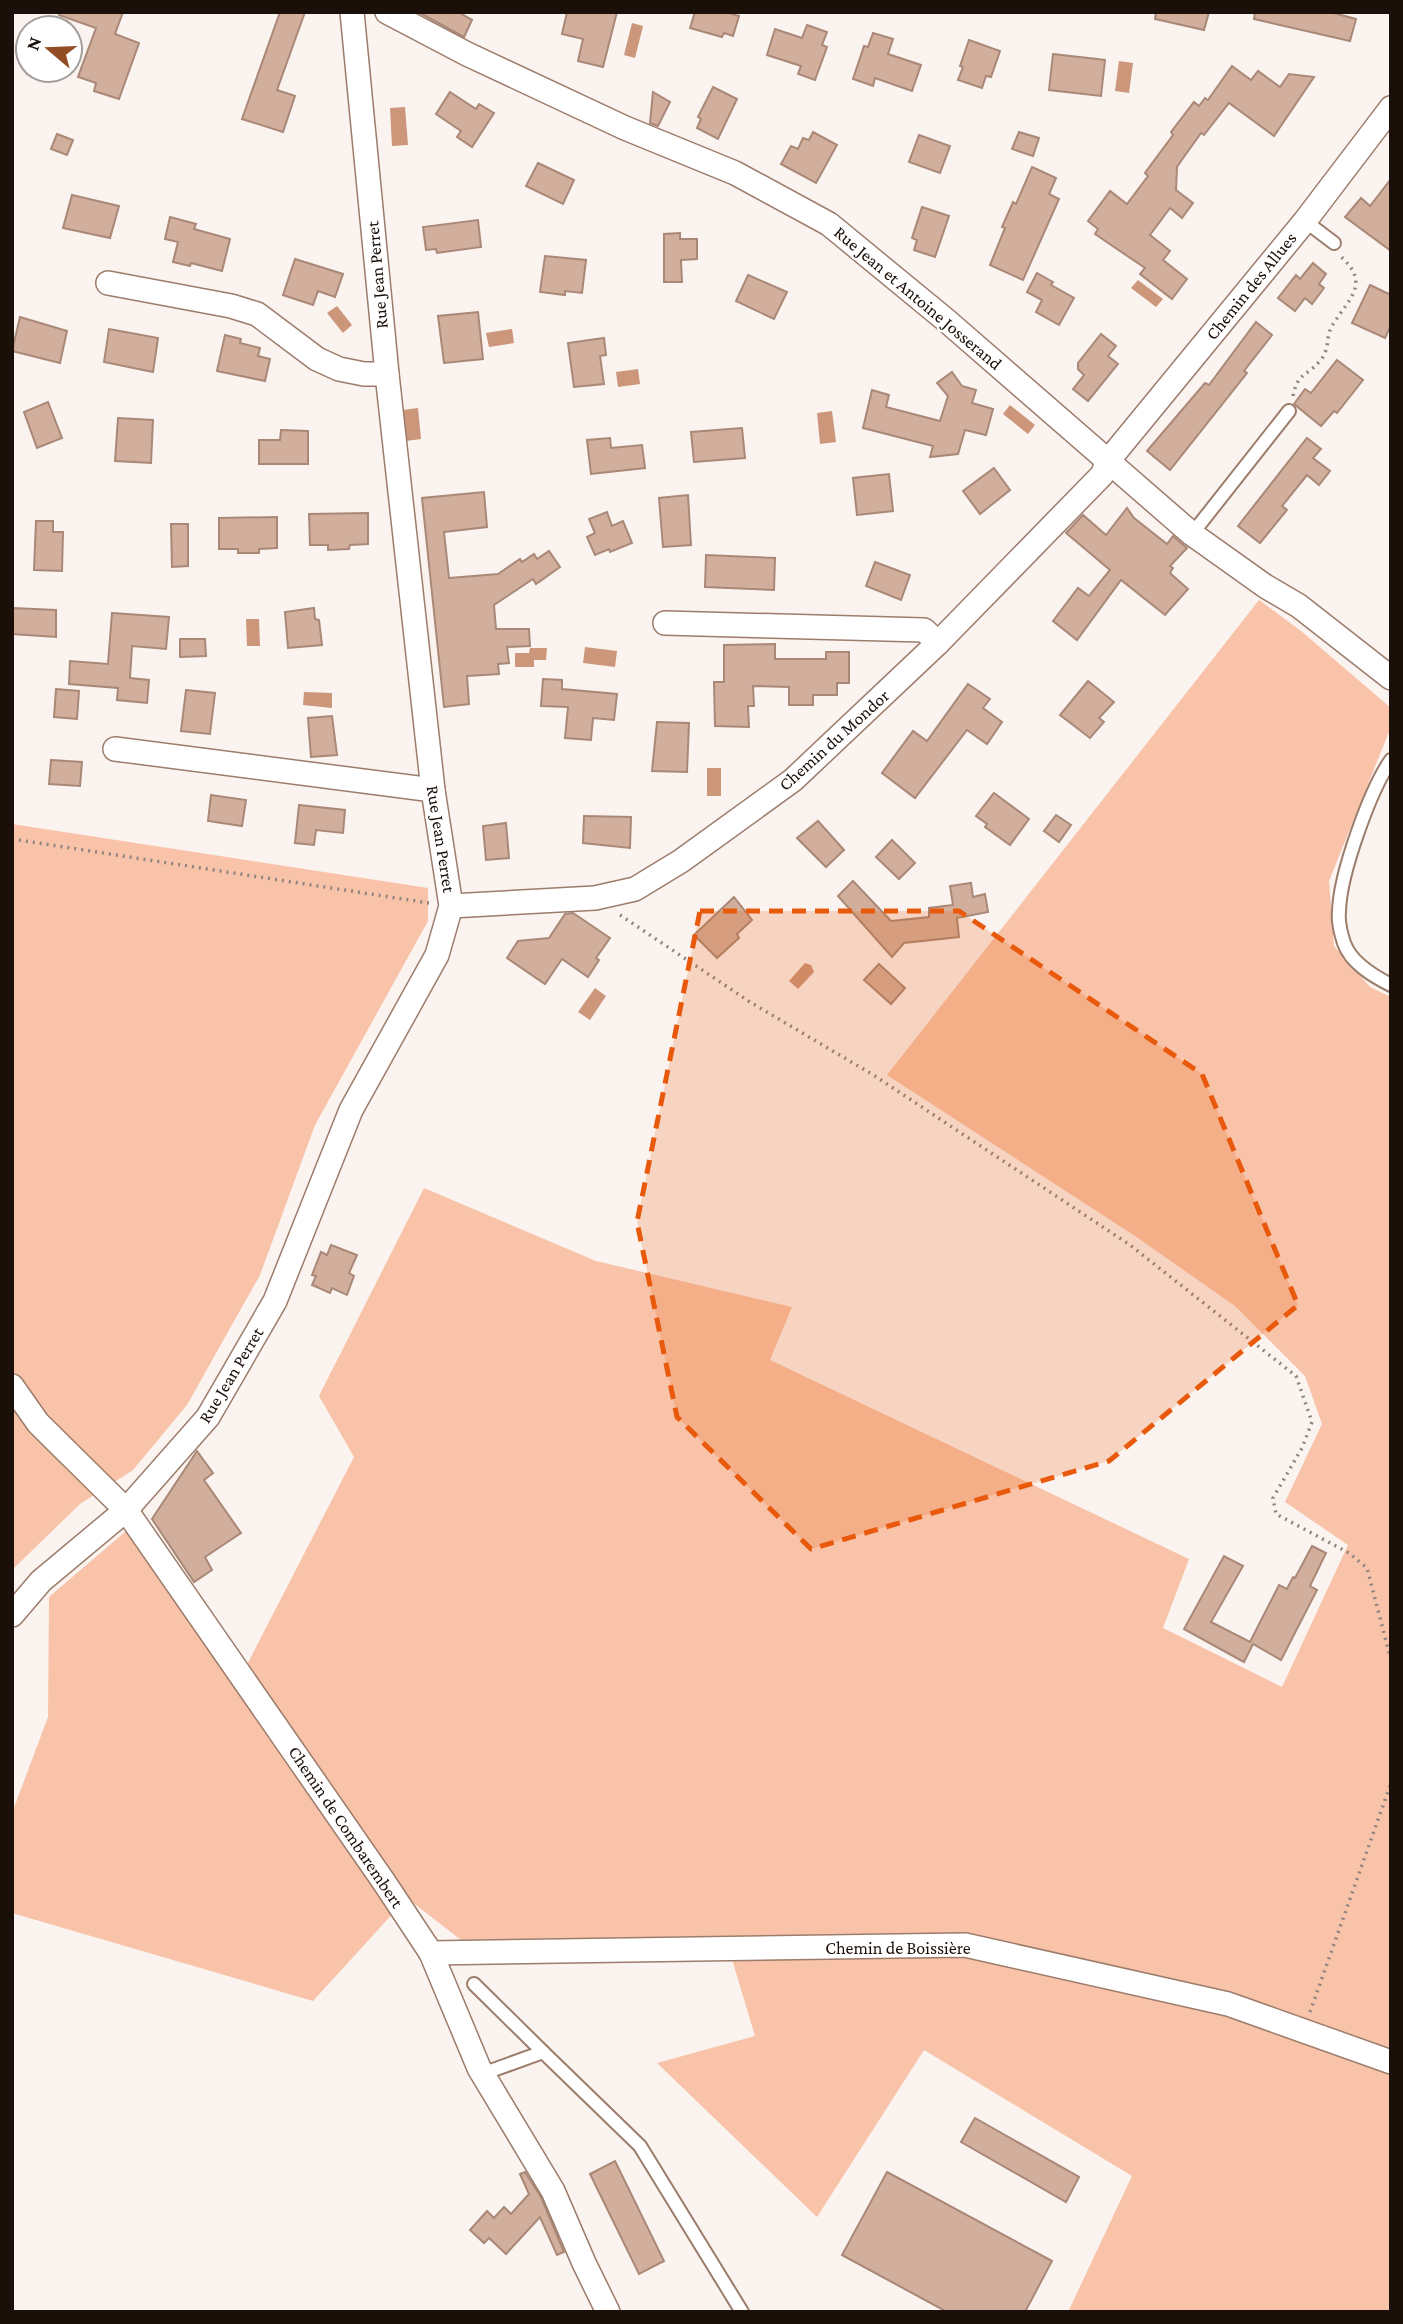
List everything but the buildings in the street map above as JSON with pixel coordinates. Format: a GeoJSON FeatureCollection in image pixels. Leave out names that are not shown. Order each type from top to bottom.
{"type":"FeatureCollection","features":[{"type":"Feature","properties":{"kind":"street","name":"Rue Jean Perret"},"geometry":{"type":"LineString","coordinates":[[12,1615],[41,1581],[126,1510],[208,1417],[275,1301],[351,1110],[437,955],[451,906],[433,790],[387,374],[352,12]]}},
{"type":"Feature","properties":{"kind":"street","name":"Rue Jean et Antoine Josserand"},"geometry":{"type":"LineString","coordinates":[[387,12],[467,54],[625,128],[735,173],[829,224],[947,321],[1192,534],[1265,586],[1299,606],[1391,678]]}},
{"type":"Feature","properties":{"kind":"street","name":"Chemin des Allues"},"geometry":{"type":"LineString","coordinates":[[1108,461],[1305,221],[1391,108]]}},
{"type":"Feature","properties":{"kind":"street"},"geometry":{"type":"LineString","coordinates":[[108,283],[232,306],[257,314],[317,359],[338,369],[364,374],[387,374]]}},
{"type":"Feature","properties":{"kind":"street","name":"Chemin du Mondor"},"geometry":{"type":"LineString","coordinates":[[451,906],[595,898],[635,889],[681,861],[793,780],[938,643],[1102,475],[1108,461]]}},
{"type":"Feature","properties":{"kind":"street"},"geometry":{"type":"LineString","coordinates":[[665,623],[925,630],[938,643]]}},
{"type":"Feature","properties":{"kind":"street"},"geometry":{"type":"LineString","coordinates":[[115,749],[433,790]]}},
{"type":"Feature","properties":{"kind":"street","name":"Chemin de Combarembert"},"geometry":{"type":"LineString","coordinates":[[12,1386],[38,1423],[126,1510],[384,1881],[431,1953],[482,2074],[552,2191],[608,2312]]}},
{"type":"Feature","properties":{"kind":"street","name":"Chemin de Boissière"},"geometry":{"type":"LineString","coordinates":[[431,1953],[965,1945],[1228,2004],[1391,2062]]}},
{"type":"Feature","properties":{"kind":"lane"},"geometry":{"type":"LineString","coordinates":[[1305,221],[1334,243]]}},
{"type":"Feature","properties":{"kind":"lane"},"geometry":{"type":"LineString","coordinates":[[1192,534],[1289,411]]}},
{"type":"Feature","properties":{"kind":"lane"},"geometry":{"type":"LineString","coordinates":[[1391,760],[1381,774],[1362,824],[1345,876],[1339,912],[1344,944],[1360,966],[1391,985]]}},
{"type":"Feature","properties":{"kind":"lane"},"geometry":{"type":"LineString","coordinates":[[474,1984],[640,2146],[742,2312]]}},
{"type":"Feature","properties":{"kind":"lane"},"geometry":{"type":"LineString","coordinates":[[482,2074],[543,2052]]}},
{"type":"Feature","properties":{"kind":"path"},"geometry":{"type":"LineString","coordinates":[[1289,411],[1296,385],[1303,373],[1318,363],[1328,350],[1330,329],[1351,301],[1356,288],[1355,275],[1333,250],[1334,243]]}},
{"type":"Feature","properties":{"kind":"path"},"geometry":{"type":"LineString","coordinates":[[12,839],[451,906]]}},
{"type":"Feature","properties":{"kind":"path"},"geometry":{"type":"LineString","coordinates":[[595,898],[750,1002],[875,1076],[1130,1245],[1296,1376],[1312,1422],[1302,1448],[1273,1498],[1276,1514],[1349,1553],[1367,1568],[1391,1660]]}},
{"type":"Feature","properties":{"kind":"path"},"geometry":{"type":"LineString","coordinates":[[1303,2030],[1391,1783]]}},
{"type":"Feature","properties":{"kind":"highlighted area"},"geometry":{"type":"Polygon","coordinates":[[[700,911],[959,911],[1202,1074],[1298,1305],[1109,1461],[811,1549],[677,1417],[637,1222],[700,911]]]}},
{"type":"Feature","properties":{"kind":"shaded area"},"geometry":{"type":"Polygon","coordinates":[[[632,23],[643,26],[635,58],[624,55],[632,23]]]}},
{"type":"Feature","properties":{"kind":"shaded area"},"geometry":{"type":"Polygon","coordinates":[[[1119,61],[1133,63],[1129,93],[1115,91],[1119,61]]]}},
{"type":"Feature","properties":{"kind":"shaded area"},"geometry":{"type":"Polygon","coordinates":[[[405,107],[408,145],[392,146],[390,108],[405,107]]]}},
{"type":"Feature","properties":{"kind":"shaded area"},"geometry":{"type":"Polygon","coordinates":[[[1138,280],[1163,299],[1156,307],[1131,288],[1138,280]]]}},
{"type":"Feature","properties":{"kind":"shaded area"},"geometry":{"type":"Polygon","coordinates":[[[337,306],[352,325],[343,333],[327,313],[337,306]]]}},
{"type":"Feature","properties":{"kind":"shaded area"},"geometry":{"type":"Polygon","coordinates":[[[512,329],[514,343],[489,347],[486,333],[512,329]]]}},
{"type":"Feature","properties":{"kind":"shaded area"},"geometry":{"type":"Polygon","coordinates":[[[638,369],[640,384],[618,387],[616,372],[638,369]]]}},
{"type":"Feature","properties":{"kind":"shaded area"},"geometry":{"type":"Polygon","coordinates":[[[1010,405],[1035,425],[1028,434],[1003,414],[1010,405]]]}},
{"type":"Feature","properties":{"kind":"shaded area"},"geometry":{"type":"Polygon","coordinates":[[[418,408],[421,439],[406,441],[403,410],[418,408]]]}},
{"type":"Feature","properties":{"kind":"shaded area"},"geometry":{"type":"Polygon","coordinates":[[[832,411],[836,442],[820,444],[817,413],[832,411]]]}},
{"type":"Feature","properties":{"kind":"shaded area"},"geometry":{"type":"Polygon","coordinates":[[[1259,600],[1301,631],[1391,708],[1391,727],[1329,881],[1334,946],[1370,987],[1391,997],[1391,2312],[1068,2312],[1132,2176],[924,2050],[817,2217],[657,2063],[755,2036],[725,1936],[461,1940],[407,1898],[313,2001],[12,1913],[12,1813],[48,1717],[49,1597],[126,1531],[236,1686],[354,1457],[319,1396],[424,1188],[596,1261],[792,1307],[770,1360],[1189,1559],[1163,1628],[1282,1687],[1348,1545],[1285,1502],[1322,1424],[1305,1376],[1235,1306],[1138,1238],[887,1075],[1259,600]]]}},
{"type":"Feature","properties":{"kind":"shaded area"},"geometry":{"type":"Polygon","coordinates":[[[246,619],[259,619],[260,646],[247,646],[246,619]]]}},
{"type":"Feature","properties":{"kind":"shaded area"},"geometry":{"type":"Polygon","coordinates":[[[585,647],[617,651],[615,667],[583,663],[585,647]]]}},
{"type":"Feature","properties":{"kind":"shaded area"},"geometry":{"type":"Polygon","coordinates":[[[530,648],[547,648],[546,660],[534,660],[534,667],[515,667],[515,653],[529,653],[530,648]]]}},
{"type":"Feature","properties":{"kind":"shaded area"},"geometry":{"type":"Polygon","coordinates":[[[304,692],[332,693],[332,708],[303,705],[304,692]]]}},
{"type":"Feature","properties":{"kind":"shaded area"},"geometry":{"type":"Polygon","coordinates":[[[707,768],[721,768],[721,796],[707,796],[707,768]]]}},
{"type":"Feature","properties":{"kind":"shaded area"},"geometry":{"type":"Polygon","coordinates":[[[12,824],[428,888],[428,921],[315,1125],[260,1275],[187,1405],[133,1470],[80,1504],[12,1570],[12,824]]]}},
{"type":"Feature","properties":{"kind":"shaded area"},"geometry":{"type":"Polygon","coordinates":[[[805,963],[811,965],[814,972],[798,989],[789,981],[805,963]]]}},
{"type":"Feature","properties":{"kind":"shaded area"},"geometry":{"type":"Polygon","coordinates":[[[595,988],[606,996],[590,1020],[578,1012],[595,988]]]}}]}
